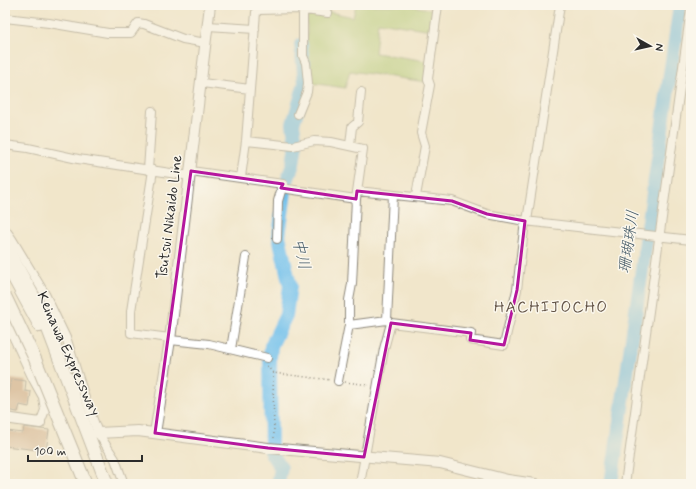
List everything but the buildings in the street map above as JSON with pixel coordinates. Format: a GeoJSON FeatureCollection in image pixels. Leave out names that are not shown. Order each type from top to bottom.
{"type":"FeatureCollection","features":[{"type":"Feature","properties":{"kind":"highway"},"geometry":{"type":"LineString","coordinates":[[5,245],[40,308],[107,484]]}},
{"type":"Feature","properties":{"kind":"highway","name":"Keinawa Expressway"},"geometry":{"type":"LineString","coordinates":[[5,262],[33,313],[50,349],[107,484]]}},
{"type":"Feature","properties":{"kind":"highway"},"geometry":{"type":"LineString","coordinates":[[5,296],[35,358],[86,484]]}},
{"type":"Feature","properties":{"kind":"highway"},"geometry":{"type":"LineString","coordinates":[[5,310],[13,326],[39,360],[86,484]]}},
{"type":"Feature","properties":{"kind":"main road","name":"Tsutsui Nikaido Line"},"geometry":{"type":"LineString","coordinates":[[155,433],[170,339],[202,83],[210,5]]}},
{"type":"Feature","properties":{"kind":"main road"},"geometry":{"type":"LineString","coordinates":[[5,418],[40,423]]}},
{"type":"Feature","properties":{"kind":"main road"},"geometry":{"type":"LineString","coordinates":[[98,432],[138,431],[272,449],[440,463],[487,480],[535,484]]}},
{"type":"Feature","properties":{"kind":"street"},"geometry":{"type":"LineString","coordinates":[[416,196],[425,146],[421,133],[430,85],[428,79],[438,5]]}},
{"type":"Feature","properties":{"kind":"street"},"geometry":{"type":"LineString","coordinates":[[349,325],[389,321],[471,332],[470,340],[504,345],[517,290],[526,221],[560,5]]}},
{"type":"Feature","properties":{"kind":"street"},"geometry":{"type":"LineString","coordinates":[[241,177],[246,141],[256,12],[258,10],[298,8],[328,13]]}},
{"type":"Feature","properties":{"kind":"street"},"geometry":{"type":"LineString","coordinates":[[298,8],[303,56],[306,63],[308,83],[308,92],[298,114]]}},
{"type":"Feature","properties":{"kind":"street"},"geometry":{"type":"LineString","coordinates":[[625,484],[658,237],[691,9]]}},
{"type":"Feature","properties":{"kind":"street"},"geometry":{"type":"LineString","coordinates":[[5,18],[49,23],[108,33],[131,33],[138,23],[184,39],[206,43]]}},
{"type":"Feature","properties":{"kind":"street"},"geometry":{"type":"LineString","coordinates":[[208,26],[255,29]]}},
{"type":"Feature","properties":{"kind":"street"},"geometry":{"type":"LineString","coordinates":[[202,83],[250,89]]}},
{"type":"Feature","properties":{"kind":"street"},"geometry":{"type":"LineString","coordinates":[[350,144],[352,127],[358,122],[361,92]]}},
{"type":"Feature","properties":{"kind":"street"},"geometry":{"type":"LineString","coordinates":[[152,111],[150,170],[131,312],[131,333],[231,349],[267,358]]}},
{"type":"Feature","properties":{"kind":"street"},"geometry":{"type":"LineString","coordinates":[[246,141],[296,145],[314,141],[350,144],[363,149],[357,195],[352,284],[349,300],[349,325],[338,381]]}},
{"type":"Feature","properties":{"kind":"street"},"geometry":{"type":"LineString","coordinates":[[5,144],[78,159],[150,170],[241,177],[283,184],[285,189]]}},
{"type":"Feature","properties":{"kind":"street"},"geometry":{"type":"LineString","coordinates":[[285,189],[357,195],[416,196],[452,201],[487,214],[526,221],[691,240]]}},
{"type":"Feature","properties":{"kind":"street"},"geometry":{"type":"LineString","coordinates":[[277,239],[278,201],[285,189]]}},
{"type":"Feature","properties":{"kind":"street"},"geometry":{"type":"LineString","coordinates":[[360,484],[389,321],[392,195]]}},
{"type":"Feature","properties":{"kind":"street"},"geometry":{"type":"LineString","coordinates":[[5,230],[12,239],[51,307],[66,340],[98,432],[115,459],[124,484]]}},
{"type":"Feature","properties":{"kind":"street"},"geometry":{"type":"LineString","coordinates":[[231,349],[246,257]]}},
{"type":"Feature","properties":{"kind":"street"},"geometry":{"type":"LineString","coordinates":[[6,325],[32,379],[43,397],[45,410],[40,423]]}},
{"type":"Feature","properties":{"kind":"path"},"geometry":{"type":"LineString","coordinates":[[268,368],[273,374],[275,409],[272,449]]}},
{"type":"Feature","properties":{"kind":"path"},"geometry":{"type":"LineString","coordinates":[[273,374],[377,386]]}},
{"type":"Feature","properties":{"kind":"highlighted area"},"geometry":{"type":"Polygon","coordinates":[[[191,171],[283,184],[281,188],[356,199],[357,191],[416,196],[452,201],[487,214],[525,221],[517,290],[504,345],[470,340],[471,333],[391,323],[364,457],[268,448],[155,433],[191,171]]]}},
{"type":"Feature","properties":{"kind":"green space"},"geometry":{"type":"Polygon","coordinates":[[[356,5],[407,5],[434,10],[432,30],[378,22],[375,53],[427,61],[426,82],[350,71],[345,88],[311,83],[307,49],[307,13],[330,12],[353,17],[356,5]]]}},
{"type":"Feature","properties":{"kind":"waterway","name":"珊瑚珠川"},"geometry":{"type":"LineString","coordinates":[[611,484],[680,5]]}},
{"type":"Feature","properties":{"kind":"waterway","name":"中川"},"geometry":{"type":"LineString","coordinates":[[278,484],[281,468],[271,453],[270,358],[271,346],[286,315],[290,286],[279,236],[286,184],[293,164],[296,144],[293,124],[305,83],[301,45]]}},
{"type":"Feature","properties":{"kind":"district","name":"HACHIJOCHO"},"geometry":{"type":"Point","coordinates":[551,307]}}]}
